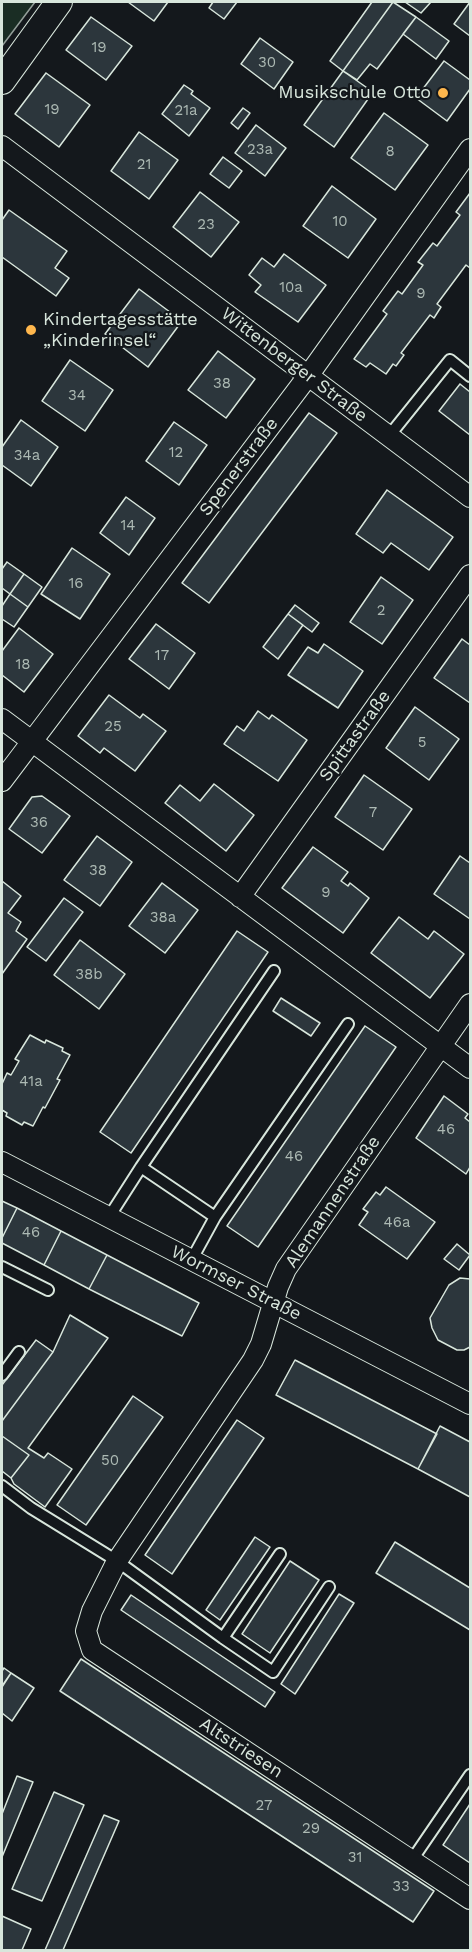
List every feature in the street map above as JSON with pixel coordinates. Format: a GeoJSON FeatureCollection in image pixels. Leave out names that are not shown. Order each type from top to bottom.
{"type":"FeatureCollection","features":[{"type":"Feature","properties":{"kind":"street"},"geometry":{"type":"LineString","coordinates":[[2,81],[59,2]]}},
{"type":"Feature","properties":{"kind":"street","name":"Wittenberger Straße"},"geometry":{"type":"LineString","coordinates":[[2,146],[471,497]]}},
{"type":"Feature","properties":{"kind":"street","name":"Spenerstraße"},"geometry":{"type":"LineString","coordinates":[[2,781],[30,740],[308,375],[471,149]]}},
{"type":"Feature","properties":{"kind":"street","name":"Spittastraße"},"geometry":{"type":"LineString","coordinates":[[240,897],[471,575]]}},
{"type":"Feature","properties":{"kind":"street"},"geometry":{"type":"LineString","coordinates":[[2,719],[471,1068]]}},
{"type":"Feature","properties":{"kind":"street","name":"Alemannenstraße"},"geometry":{"type":"LineString","coordinates":[[117,1561],[253,1360],[286,1269],[471,1004]]}},
{"type":"Feature","properties":{"kind":"street","name":"Wormser Straße"},"geometry":{"type":"LineString","coordinates":[[2,1162],[471,1404]]}},
{"type":"Feature","properties":{"kind":"street","name":"Altstriesen"},"geometry":{"type":"LineString","coordinates":[[117,1561],[92,1611],[86,1631],[92,1650],[471,1899]]}},
{"type":"Feature","properties":{"kind":"lane"},"geometry":{"type":"LineString","coordinates":[[389,436],[450,360],[471,376]]}},
{"type":"Feature","properties":{"kind":"lane"},"geometry":{"type":"LineString","coordinates":[[109,1217],[274,971]]}},
{"type":"Feature","properties":{"kind":"lane"},"geometry":{"type":"LineString","coordinates":[[192,1259],[215,1217],[348,1024]]}},
{"type":"Feature","properties":{"kind":"lane"},"geometry":{"type":"LineString","coordinates":[[141,1167],[215,1217]]}},
{"type":"Feature","properties":{"kind":"lane"},"geometry":{"type":"LineString","coordinates":[[2,1267],[48,1290]]}},
{"type":"Feature","properties":{"kind":"lane"},"geometry":{"type":"LineString","coordinates":[[2,1375],[19,1352]]}},
{"type":"Feature","properties":{"kind":"lane"},"geometry":{"type":"LineString","coordinates":[[2,1486],[32,1508],[117,1561],[273,1672],[329,1587]]}},
{"type":"Feature","properties":{"kind":"lane"},"geometry":{"type":"LineString","coordinates":[[223,1638],[280,1554]]}},
{"type":"Feature","properties":{"kind":"lane"},"geometry":{"type":"LineString","coordinates":[[412,1860],[471,1775]]}},
{"type":"Feature","properties":{"kind":"green space"},"geometry":{"type":"Polygon","coordinates":[[[2,2],[35,2],[2,46],[2,2]]]}},
{"type":"Feature","properties":{"kind":"building"},"geometry":{"type":"Polygon","coordinates":[[[128,2],[168,2],[154,21],[128,2]]]}},
{"type":"Feature","properties":{"kind":"building"},"geometry":{"type":"Polygon","coordinates":[[[213,2],[237,2],[224,19],[209,8],[213,2]]]}},
{"type":"Feature","properties":{"kind":"building"},"geometry":{"type":"Polygon","coordinates":[[[372,2],[393,2],[343,71],[330,61],[372,2]]]}},
{"type":"Feature","properties":{"kind":"building"},"geometry":{"type":"Polygon","coordinates":[[[393,2],[416,17],[377,69],[370,64],[357,80],[343,71],[393,2]]]}},
{"type":"Feature","properties":{"kind":"building"},"geometry":{"type":"Polygon","coordinates":[[[405,2],[431,2],[421,13],[405,2]]]}},
{"type":"Feature","properties":{"kind":"building"},"geometry":{"type":"Polygon","coordinates":[[[470,2],[470,36],[454,24],[470,2]]]}},
{"type":"Feature","properties":{"kind":"building"},"geometry":{"type":"Polygon","coordinates":[[[91,17],[132,46],[106,80],[66,50],[91,17]]]}},
{"type":"Feature","properties":{"kind":"building"},"geometry":{"type":"Polygon","coordinates":[[[416,17],[449,41],[436,59],[403,34],[416,17]]]}},
{"type":"Feature","properties":{"kind":"building"},"geometry":{"type":"Polygon","coordinates":[[[260,38],[293,62],[274,89],[241,64],[260,38]]]}},
{"type":"Feature","properties":{"kind":"building","name":"Musikschule Otto"},"geometry":{"type":"Polygon","coordinates":[[[444,61],[470,80],[470,89],[447,121],[416,98],[444,61]]]}},
{"type":"Feature","properties":{"kind":"building"},"geometry":{"type":"Polygon","coordinates":[[[343,71],[373,92],[334,147],[304,125],[343,71]]]}},
{"type":"Feature","properties":{"kind":"building"},"geometry":{"type":"Polygon","coordinates":[[[46,73],[90,105],[59,147],[15,114],[46,73]]]}},
{"type":"Feature","properties":{"kind":"building"},"geometry":{"type":"Polygon","coordinates":[[[184,85],[193,91],[191,94],[210,108],[189,136],[162,114],[184,85]]]}},
{"type":"Feature","properties":{"kind":"building"},"geometry":{"type":"Polygon","coordinates":[[[243,108],[250,113],[238,129],[231,123],[243,108]]]}},
{"type":"Feature","properties":{"kind":"building"},"geometry":{"type":"Polygon","coordinates":[[[384,113],[428,145],[395,190],[351,158],[384,113]]]}},
{"type":"Feature","properties":{"kind":"building"},"geometry":{"type":"Polygon","coordinates":[[[256,125],[286,148],[265,176],[235,153],[256,125]]]}},
{"type":"Feature","properties":{"kind":"building"},"geometry":{"type":"Polygon","coordinates":[[[139,132],[178,160],[149,199],[111,171],[139,132]]]}},
{"type":"Feature","properties":{"kind":"building"},"geometry":{"type":"Polygon","coordinates":[[[223,157],[242,171],[229,188],[210,174],[223,157]]]}},
{"type":"Feature","properties":{"kind":"building"},"geometry":{"type":"Polygon","coordinates":[[[332,186],[376,219],[348,258],[303,226],[332,186]]]}},
{"type":"Feature","properties":{"kind":"building"},"geometry":{"type":"Polygon","coordinates":[[[200,192],[239,222],[211,257],[173,227],[200,192]]]}},
{"type":"Feature","properties":{"kind":"building"},"geometry":{"type":"Polygon","coordinates":[[[470,193],[470,268],[466,265],[437,304],[441,307],[434,318],[430,315],[401,353],[404,355],[396,366],[393,364],[386,374],[370,363],[366,367],[354,359],[387,314],[383,311],[398,291],[402,294],[423,265],[418,262],[433,243],[437,246],[460,215],[456,212],[470,193]]]}},
{"type":"Feature","properties":{"kind":"building"},"geometry":{"type":"Polygon","coordinates":[[[9,210],[67,251],[55,268],[69,278],[56,296],[2,257],[2,220],[9,210]]]}},
{"type":"Feature","properties":{"kind":"building"},"geometry":{"type":"Polygon","coordinates":[[[284,254],[326,285],[298,322],[255,292],[261,285],[249,275],[262,258],[274,267],[284,254]]]}},
{"type":"Feature","properties":{"kind":"building"},"geometry":{"type":"Polygon","coordinates":[[[139,289],[182,321],[148,367],[105,334],[139,289]]]}},
{"type":"Feature","properties":{"kind":"building"},"geometry":{"type":"Polygon","coordinates":[[[218,351],[255,379],[226,418],[188,390],[218,351]]]}},
{"type":"Feature","properties":{"kind":"building"},"geometry":{"type":"Polygon","coordinates":[[[70,360],[113,390],[85,431],[42,401],[70,360]]]}},
{"type":"Feature","properties":{"kind":"building"},"geometry":{"type":"Polygon","coordinates":[[[460,384],[470,392],[470,435],[439,411],[460,384]]]}},
{"type":"Feature","properties":{"kind":"building"},"geometry":{"type":"Polygon","coordinates":[[[309,413],[337,433],[209,603],[182,583],[309,413]]]}},
{"type":"Feature","properties":{"kind":"building"},"geometry":{"type":"Polygon","coordinates":[[[21,420],[58,447],[31,486],[2,465],[2,447],[21,420]]]}},
{"type":"Feature","properties":{"kind":"building"},"geometry":{"type":"Polygon","coordinates":[[[174,422],[207,445],[179,485],[146,461],[174,422]]]}},
{"type":"Feature","properties":{"kind":"building"},"geometry":{"type":"Polygon","coordinates":[[[387,490],[453,537],[429,570],[391,543],[383,553],[356,534],[387,490]]]}},
{"type":"Feature","properties":{"kind":"building"},"geometry":{"type":"Polygon","coordinates":[[[126,497],[155,518],[129,555],[100,533],[126,497]]]}},
{"type":"Feature","properties":{"kind":"building"},"geometry":{"type":"Polygon","coordinates":[[[72,548],[110,574],[80,619],[41,594],[72,548]]]}},
{"type":"Feature","properties":{"kind":"building"},"geometry":{"type":"Polygon","coordinates":[[[7,562],[24,574],[10,594],[2,588],[2,569],[7,562]]]}},
{"type":"Feature","properties":{"kind":"building"},"geometry":{"type":"Polygon","coordinates":[[[24,574],[42,587],[28,607],[10,594],[24,574]]]}},
{"type":"Feature","properties":{"kind":"building"},"geometry":{"type":"Polygon","coordinates":[[[381,577],[413,600],[382,644],[350,622],[381,577]]]}},
{"type":"Feature","properties":{"kind":"building"},"geometry":{"type":"Polygon","coordinates":[[[10,594],[28,607],[14,627],[2,619],[2,606],[10,594]]]}},
{"type":"Feature","properties":{"kind":"building"},"geometry":{"type":"Polygon","coordinates":[[[295,605],[319,623],[312,632],[288,614],[295,605]]]}},
{"type":"Feature","properties":{"kind":"building"},"geometry":{"type":"Polygon","coordinates":[[[288,614],[303,625],[278,659],[263,647],[288,614]]]}},
{"type":"Feature","properties":{"kind":"building"},"geometry":{"type":"Polygon","coordinates":[[[156,624],[195,653],[169,689],[129,659],[156,624]]]}},
{"type":"Feature","properties":{"kind":"building"},"geometry":{"type":"Polygon","coordinates":[[[19,628],[53,654],[24,692],[2,675],[2,651],[19,628]]]}},
{"type":"Feature","properties":{"kind":"building"},"geometry":{"type":"Polygon","coordinates":[[[462,639],[470,645],[470,703],[434,678],[462,639]]]}},
{"type":"Feature","properties":{"kind":"building"},"geometry":{"type":"Polygon","coordinates":[[[324,644],[363,671],[338,708],[288,675],[308,647],[318,653],[324,644]]]}},
{"type":"Feature","properties":{"kind":"building"},"geometry":{"type":"Polygon","coordinates":[[[109,695],[140,718],[143,714],[166,731],[135,771],[104,748],[100,753],[78,736],[109,695]]]}},
{"type":"Feature","properties":{"kind":"building"},"geometry":{"type":"Polygon","coordinates":[[[415,707],[459,739],[429,780],[386,748],[415,707]]]}},
{"type":"Feature","properties":{"kind":"building"},"geometry":{"type":"Polygon","coordinates":[[[258,711],[269,719],[272,715],[307,740],[278,781],[224,744],[237,726],[244,731],[258,711]]]}},
{"type":"Feature","properties":{"kind":"building"},"geometry":{"type":"Polygon","coordinates":[[[364,775],[412,809],[383,850],[335,817],[364,775]]]}},
{"type":"Feature","properties":{"kind":"building"},"geometry":{"type":"Polygon","coordinates":[[[214,784],[254,815],[226,851],[165,803],[180,785],[200,801],[214,784]]]}},
{"type":"Feature","properties":{"kind":"building"},"geometry":{"type":"Polygon","coordinates":[[[42,796],[70,816],[42,853],[9,829],[32,797],[42,796]]]}},
{"type":"Feature","properties":{"kind":"building"},"geometry":{"type":"Polygon","coordinates":[[[97,836],[132,862],[100,906],[64,880],[97,836]]]}},
{"type":"Feature","properties":{"kind":"building"},"geometry":{"type":"Polygon","coordinates":[[[313,847],[348,872],[341,881],[348,886],[350,883],[369,898],[343,933],[282,888],[313,847]]]}},
{"type":"Feature","properties":{"kind":"building"},"geometry":{"type":"Polygon","coordinates":[[[460,856],[470,863],[470,919],[434,894],[460,856]]]}},
{"type":"Feature","properties":{"kind":"building"},"geometry":{"type":"Polygon","coordinates":[[[2,881],[21,896],[8,913],[21,922],[16,931],[27,939],[2,974],[2,881]]]}},
{"type":"Feature","properties":{"kind":"building"},"geometry":{"type":"Polygon","coordinates":[[[162,883],[198,910],[165,953],[129,926],[162,883]]]}},
{"type":"Feature","properties":{"kind":"building"},"geometry":{"type":"Polygon","coordinates":[[[64,898],[83,912],[46,961],[27,947],[64,898]]]}},
{"type":"Feature","properties":{"kind":"building"},"geometry":{"type":"Polygon","coordinates":[[[399,917],[428,939],[434,931],[464,954],[430,998],[371,953],[399,917]]]}},
{"type":"Feature","properties":{"kind":"building"},"geometry":{"type":"Polygon","coordinates":[[[237,931],[268,952],[131,1153],[100,1132],[237,931]]]}},
{"type":"Feature","properties":{"kind":"building"},"geometry":{"type":"Polygon","coordinates":[[[80,940],[125,974],[99,1009],[54,975],[80,940]]]}},
{"type":"Feature","properties":{"kind":"building"},"geometry":{"type":"Polygon","coordinates":[[[281,998],[320,1023],[311,1036],[273,1011],[281,998]]]}},
{"type":"Feature","properties":{"kind":"building"},"geometry":{"type":"Polygon","coordinates":[[[365,1026],[396,1047],[258,1247],[227,1226],[365,1026]]]}},
{"type":"Feature","properties":{"kind":"building"},"geometry":{"type":"Polygon","coordinates":[[[30,1035],[45,1043],[46,1040],[63,1048],[62,1051],[70,1055],[57,1079],[60,1080],[33,1126],[24,1122],[22,1125],[6,1116],[7,1113],[2,1110],[2,1084],[7,1073],[11,1075],[19,1061],[15,1059],[30,1035]]]}},
{"type":"Feature","properties":{"kind":"building"},"geometry":{"type":"Polygon","coordinates":[[[444,1096],[468,1114],[465,1118],[470,1122],[470,1167],[466,1174],[416,1138],[444,1096]]]}},
{"type":"Feature","properties":{"kind":"building"},"geometry":{"type":"Polygon","coordinates":[[[386,1187],[435,1222],[407,1259],[359,1225],[368,1212],[363,1209],[376,1192],[380,1195],[386,1187]]]}},
{"type":"Feature","properties":{"kind":"building"},"geometry":{"type":"Polygon","coordinates":[[[2,1201],[17,1208],[2,1238],[2,1201]]]}},
{"type":"Feature","properties":{"kind":"building"},"geometry":{"type":"Polygon","coordinates":[[[17,1208],[61,1231],[44,1265],[2,1243],[2,1238],[17,1208]]]}},
{"type":"Feature","properties":{"kind":"building"},"geometry":{"type":"Polygon","coordinates":[[[61,1231],[107,1255],[89,1289],[44,1265],[61,1231]]]}},
{"type":"Feature","properties":{"kind":"building"},"geometry":{"type":"Polygon","coordinates":[[[457,1244],[470,1255],[459,1270],[444,1259],[457,1244]]]}},
{"type":"Feature","properties":{"kind":"building"},"geometry":{"type":"Polygon","coordinates":[[[107,1255],[199,1303],[182,1336],[89,1289],[107,1255]]]}},
{"type":"Feature","properties":{"kind":"building"},"geometry":{"type":"Polygon","coordinates":[[[460,1278],[470,1279],[470,1347],[464,1350],[457,1350],[438,1340],[430,1318],[449,1285],[460,1278]]]}},
{"type":"Feature","properties":{"kind":"building"},"geometry":{"type":"Polygon","coordinates":[[[70,1315],[108,1338],[28,1448],[44,1458],[48,1453],[72,1469],[45,1507],[14,1484],[11,1478],[29,1455],[2,1436],[2,1421],[53,1352],[70,1315]]]}},
{"type":"Feature","properties":{"kind":"building"},"geometry":{"type":"Polygon","coordinates":[[[36,1340],[53,1352],[2,1421],[2,1385],[36,1340]]]}},
{"type":"Feature","properties":{"kind":"building"},"geometry":{"type":"Polygon","coordinates":[[[295,1360],[437,1434],[418,1469],[276,1395],[295,1360]]]}},
{"type":"Feature","properties":{"kind":"building"},"geometry":{"type":"Polygon","coordinates":[[[133,1396],[163,1417],[86,1525],[57,1505],[133,1396]]]}},
{"type":"Feature","properties":{"kind":"building"},"geometry":{"type":"Polygon","coordinates":[[[237,1420],[264,1438],[172,1574],[145,1555],[237,1420]]]}},
{"type":"Feature","properties":{"kind":"building"},"geometry":{"type":"Polygon","coordinates":[[[440,1426],[470,1442],[470,1497],[418,1469],[440,1426]]]}},
{"type":"Feature","properties":{"kind":"building"},"geometry":{"type":"Polygon","coordinates":[[[2,1436],[29,1455],[11,1478],[2,1471],[2,1436]]]}},
{"type":"Feature","properties":{"kind":"building"},"geometry":{"type":"Polygon","coordinates":[[[255,1537],[270,1547],[220,1620],[206,1610],[255,1537]]]}},
{"type":"Feature","properties":{"kind":"building"},"geometry":{"type":"Polygon","coordinates":[[[395,1542],[470,1588],[470,1630],[376,1573],[395,1542]]]}},
{"type":"Feature","properties":{"kind":"building"},"geometry":{"type":"Polygon","coordinates":[[[290,1561],[319,1580],[270,1653],[242,1634],[290,1561]]]}},
{"type":"Feature","properties":{"kind":"building"},"geometry":{"type":"Polygon","coordinates":[[[339,1594],[354,1603],[295,1694],[281,1684],[339,1594]]]}},
{"type":"Feature","properties":{"kind":"building"},"geometry":{"type":"Polygon","coordinates":[[[131,1595],[275,1692],[265,1707],[121,1610],[131,1595]]]}},
{"type":"Feature","properties":{"kind":"building"},"geometry":{"type":"Polygon","coordinates":[[[81,1659],[434,1891],[413,1922],[60,1691],[81,1659]]]}},
{"type":"Feature","properties":{"kind":"building"},"geometry":{"type":"Polygon","coordinates":[[[4,1668],[11,1673],[2,1686],[2,1671],[4,1668]]]}},
{"type":"Feature","properties":{"kind":"building"},"geometry":{"type":"Polygon","coordinates":[[[11,1673],[34,1688],[12,1721],[2,1713],[2,1687],[11,1673]]]}},
{"type":"Feature","properties":{"kind":"building"},"geometry":{"type":"Polygon","coordinates":[[[17,1776],[33,1782],[2,1857],[2,1814],[17,1776]]]}},
{"type":"Feature","properties":{"kind":"building"},"geometry":{"type":"Polygon","coordinates":[[[54,1792],[84,1805],[42,1901],[12,1889],[54,1792]]]}},
{"type":"Feature","properties":{"kind":"building"},"geometry":{"type":"Polygon","coordinates":[[[470,1804],[470,1863],[443,1845],[470,1804]]]}},
{"type":"Feature","properties":{"kind":"building"},"geometry":{"type":"Polygon","coordinates":[[[104,1815],[119,1821],[63,1950],[45,1950],[104,1815]]]}},
{"type":"Feature","properties":{"kind":"building"},"geometry":{"type":"Polygon","coordinates":[[[2,1916],[31,1929],[22,1950],[2,1950],[2,1916]]]}},
{"type":"Feature","properties":{"kind":"place","name":"Musikschule Otto"},"geometry":{"type":"Point","coordinates":[443,93]}},
{"type":"Feature","properties":{"kind":"place","name":"Kindertagesstätte „Kinderinsel“"},"geometry":{"type":"Point","coordinates":[31,330]}}]}
